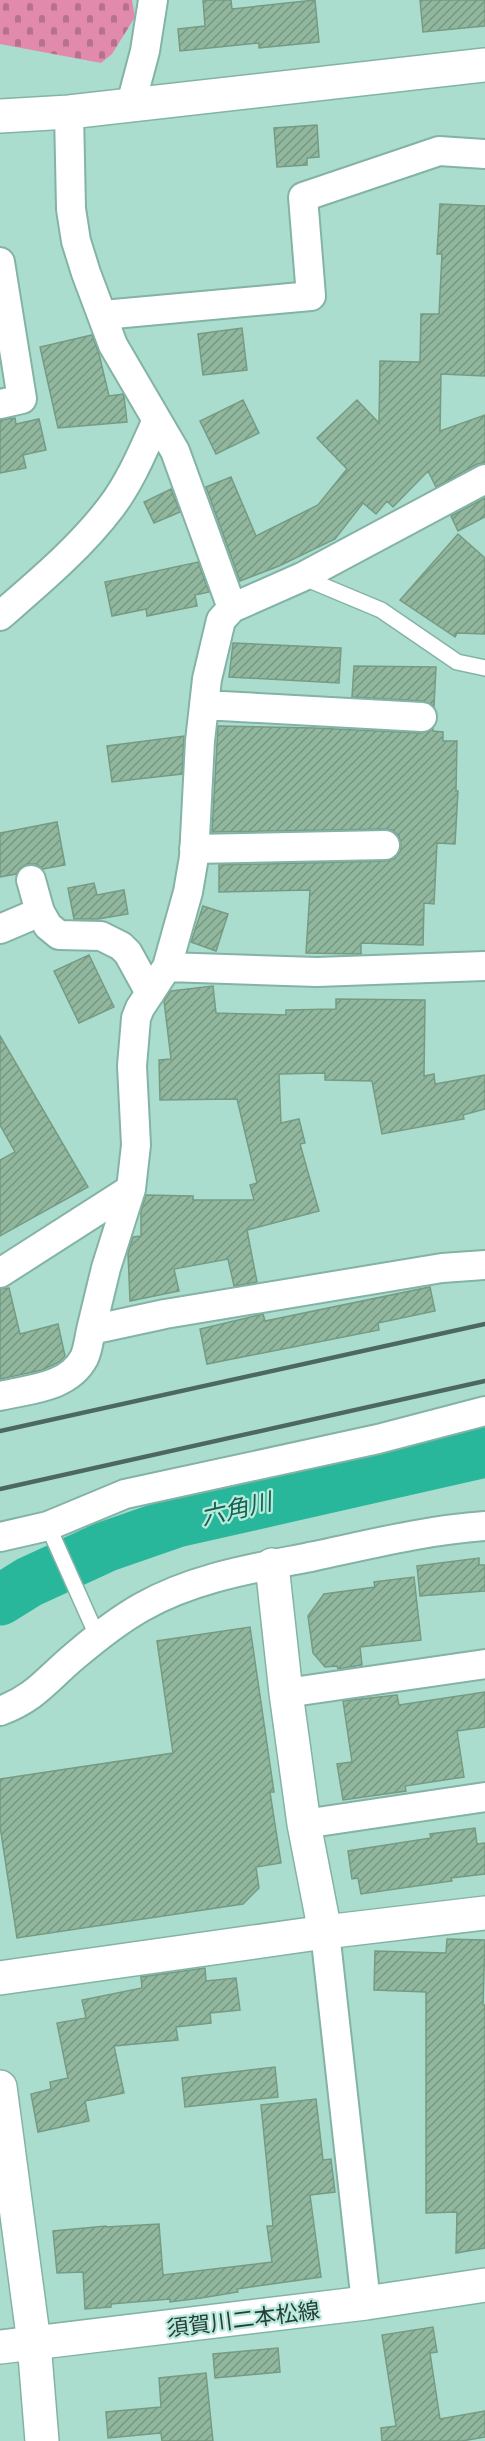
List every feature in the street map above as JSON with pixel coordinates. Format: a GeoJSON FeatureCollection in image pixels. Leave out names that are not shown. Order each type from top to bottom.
{"type":"FeatureCollection","features":[{"type":"Feature","properties":{"kind":"street"},"geometry":{"type":"LineString","coordinates":[[130,104],[145,51],[153,0]]}},
{"type":"Feature","properties":{"kind":"street"},"geometry":{"type":"LineString","coordinates":[[0,116],[69,112],[485,65]]}},
{"type":"Feature","properties":{"kind":"street"},"geometry":{"type":"LineString","coordinates":[[69,112],[71,209],[76,240],[86,273],[113,345],[174,451],[232,608]]}},
{"type":"Feature","properties":{"kind":"street"},"geometry":{"type":"LineString","coordinates":[[103,315],[311,296],[303,197],[439,151],[485,153]]}},
{"type":"Feature","properties":{"kind":"street"},"geometry":{"type":"LineString","coordinates":[[0,262],[22,399],[0,404]]}},
{"type":"Feature","properties":{"kind":"street"},"geometry":{"type":"LineString","coordinates":[[0,616],[77,547],[112,506],[138,461],[156,422]]}},
{"type":"Feature","properties":{"kind":"street"},"geometry":{"type":"LineString","coordinates":[[0,1396],[50,1385],[71,1375],[84,1357],[106,1268],[130,1189],[135,1145],[133,1033],[140,1008],[167,967],[188,892],[194,849],[200,741],[207,679],[221,620],[232,608],[302,577],[485,479]]}},
{"type":"Feature","properties":{"kind":"street"},"geometry":{"type":"LineString","coordinates":[[204,705],[422,717]]}},
{"type":"Feature","properties":{"kind":"street"},"geometry":{"type":"LineString","coordinates":[[194,849],[385,845]]}},
{"type":"Feature","properties":{"kind":"street"},"geometry":{"type":"LineString","coordinates":[[31,880],[40,912],[48,926],[59,935],[100,936],[121,946],[128,953],[150,993]]}},
{"type":"Feature","properties":{"kind":"street"},"geometry":{"type":"LineString","coordinates":[[0,928],[40,912]]}},
{"type":"Feature","properties":{"kind":"street"},"geometry":{"type":"LineString","coordinates":[[167,967],[316,972],[485,966]]}},
{"type":"Feature","properties":{"kind":"street"},"geometry":{"type":"LineString","coordinates":[[0,1273],[130,1189]]}},
{"type":"Feature","properties":{"kind":"street"},"geometry":{"type":"LineString","coordinates":[[91,1330],[165,1314],[441,1268],[485,1265]]}},
{"type":"Feature","properties":{"kind":"street"},"geometry":{"type":"LineString","coordinates":[[0,1537],[51,1532],[125,1494],[378,1439],[485,1411]]}},
{"type":"Feature","properties":{"kind":"street"},"geometry":{"type":"LineString","coordinates":[[0,1711],[36,1693],[75,1655],[93,1626],[141,1607],[177,1588],[420,1533],[485,1526]]}},
{"type":"Feature","properties":{"kind":"street"},"geometry":{"type":"LineString","coordinates":[[272,1565],[286,1693],[304,1824],[325,1932],[366,2303]]}},
{"type":"Feature","properties":{"kind":"street"},"geometry":{"type":"LineString","coordinates":[[286,1693],[485,1664]]}},
{"type":"Feature","properties":{"kind":"street"},"geometry":{"type":"LineString","coordinates":[[304,1824],[485,1797]]}},
{"type":"Feature","properties":{"kind":"street"},"geometry":{"type":"LineString","coordinates":[[0,1978],[485,1912]]}},
{"type":"Feature","properties":{"kind":"street"},"geometry":{"type":"LineString","coordinates":[[0,2087],[34,2343],[42,2441]]}},
{"type":"Feature","properties":{"kind":"street","name":"須賀川二本松線"},"geometry":{"type":"LineString","coordinates":[[0,2347],[366,2303],[485,2284]]}},
{"type":"Feature","properties":{"kind":"lane"},"geometry":{"type":"LineString","coordinates":[[302,577],[381,610],[457,662],[485,668]]}},
{"type":"Feature","properties":{"kind":"lane"},"geometry":{"type":"LineString","coordinates":[[51,1532],[93,1626]]}},
{"type":"Feature","properties":{"kind":"green space"},"geometry":{"type":"Polygon","coordinates":[[[0,0],[132,0],[135,17],[112,54],[101,63],[0,44],[0,0]]]}},
{"type":"Feature","properties":{"kind":"building"},"geometry":{"type":"Polygon","coordinates":[[[203,0],[231,0],[232,9],[315,0],[319,42],[259,48],[259,43],[180,51],[178,29],[205,26],[203,0]]]}},
{"type":"Feature","properties":{"kind":"building"},"geometry":{"type":"Polygon","coordinates":[[[420,0],[485,0],[485,26],[423,32],[420,0]]]}},
{"type":"Feature","properties":{"kind":"building"},"geometry":{"type":"Polygon","coordinates":[[[317,125],[319,157],[307,158],[307,165],[277,167],[274,128],[317,125]]]}},
{"type":"Feature","properties":{"kind":"building"},"geometry":{"type":"Polygon","coordinates":[[[440,204],[485,206],[485,376],[441,374],[440,431],[485,415],[485,463],[477,464],[436,487],[428,471],[393,507],[387,501],[376,514],[363,503],[335,539],[279,566],[240,581],[206,487],[231,477],[256,536],[318,505],[347,469],[317,438],[357,400],[379,423],[380,361],[420,362],[421,314],[439,314],[442,254],[437,254],[440,204]]]}},
{"type":"Feature","properties":{"kind":"building"},"geometry":{"type":"Polygon","coordinates":[[[242,328],[247,370],[203,375],[198,334],[242,328]]]}},
{"type":"Feature","properties":{"kind":"building"},"geometry":{"type":"Polygon","coordinates":[[[92,335],[109,396],[123,394],[127,422],[58,428],[40,347],[92,335]]]}},
{"type":"Feature","properties":{"kind":"building"},"geometry":{"type":"Polygon","coordinates":[[[243,400],[259,433],[216,454],[200,421],[243,400]]]}},
{"type":"Feature","properties":{"kind":"building"},"geometry":{"type":"Polygon","coordinates":[[[15,418],[16,424],[39,419],[46,450],[23,455],[26,468],[0,473],[0,420],[15,418]]]}},
{"type":"Feature","properties":{"kind":"building"},"geometry":{"type":"Polygon","coordinates":[[[171,489],[180,512],[154,523],[144,502],[171,489]]]}},
{"type":"Feature","properties":{"kind":"building"},"geometry":{"type":"Polygon","coordinates":[[[485,498],[485,517],[458,531],[451,516],[485,498]]]}},
{"type":"Feature","properties":{"kind":"building"},"geometry":{"type":"Polygon","coordinates":[[[458,534],[485,558],[485,634],[457,633],[455,637],[400,600],[458,534]]]}},
{"type":"Feature","properties":{"kind":"building"},"geometry":{"type":"Polygon","coordinates":[[[198,562],[209,592],[195,595],[197,606],[147,616],[146,609],[112,616],[105,582],[198,562]]]}},
{"type":"Feature","properties":{"kind":"building"},"geometry":{"type":"Polygon","coordinates":[[[233,643],[341,648],[339,683],[229,677],[233,643]]]}},
{"type":"Feature","properties":{"kind":"building"},"geometry":{"type":"Polygon","coordinates":[[[354,666],[436,667],[434,706],[423,701],[352,697],[354,666]]]}},
{"type":"Feature","properties":{"kind":"building"},"geometry":{"type":"Polygon","coordinates":[[[218,726],[421,733],[433,729],[433,731],[443,732],[443,741],[457,741],[456,791],[458,791],[455,844],[437,843],[434,904],[424,903],[423,945],[361,943],[361,954],[306,953],[310,890],[219,892],[219,865],[385,861],[394,859],[400,852],[401,845],[399,836],[392,830],[385,829],[212,832],[218,726]]]}},
{"type":"Feature","properties":{"kind":"building"},"geometry":{"type":"Polygon","coordinates":[[[184,736],[182,774],[112,782],[107,746],[184,736]]]}},
{"type":"Feature","properties":{"kind":"building"},"geometry":{"type":"Polygon","coordinates":[[[57,822],[65,865],[43,869],[36,864],[27,864],[16,874],[0,877],[0,833],[57,822]]]}},
{"type":"Feature","properties":{"kind":"building"},"geometry":{"type":"Polygon","coordinates":[[[94,883],[97,895],[124,890],[128,914],[98,919],[74,919],[68,888],[94,883]]]}},
{"type":"Feature","properties":{"kind":"building"},"geometry":{"type":"Polygon","coordinates":[[[203,906],[228,914],[216,951],[191,942],[203,906]]]}},
{"type":"Feature","properties":{"kind":"building"},"geometry":{"type":"Polygon","coordinates":[[[89,955],[114,1007],[79,1023],[54,971],[89,955]]]}},
{"type":"Feature","properties":{"kind":"building"},"geometry":{"type":"Polygon","coordinates":[[[213,986],[216,1013],[286,1015],[286,1010],[336,1009],[336,999],[425,1000],[424,1076],[434,1074],[435,1084],[485,1075],[485,1109],[463,1115],[464,1119],[382,1134],[372,1081],[325,1080],[325,1073],[279,1074],[281,1123],[299,1119],[305,1143],[300,1144],[319,1211],[247,1230],[257,1282],[234,1286],[228,1259],[174,1269],[179,1291],[130,1301],[128,1253],[133,1237],[141,1236],[141,1211],[146,1195],[193,1196],[193,1200],[254,1200],[250,1185],[257,1183],[237,1099],[160,1100],[159,1060],[171,1059],[164,1001],[171,991],[213,986]]]}},
{"type":"Feature","properties":{"kind":"building"},"geometry":{"type":"Polygon","coordinates":[[[0,1036],[88,1187],[0,1236],[0,1160],[15,1152],[0,1125],[0,1036]]]}},
{"type":"Feature","properties":{"kind":"building"},"geometry":{"type":"Polygon","coordinates":[[[430,1287],[435,1311],[378,1323],[379,1330],[207,1364],[200,1329],[263,1314],[265,1321],[430,1287]]]}},
{"type":"Feature","properties":{"kind":"building"},"geometry":{"type":"Polygon","coordinates":[[[9,1288],[20,1334],[58,1324],[65,1356],[59,1362],[42,1370],[0,1379],[0,1289],[9,1288]]]}},
{"type":"Feature","properties":{"kind":"building"},"geometry":{"type":"Polygon","coordinates":[[[479,1558],[479,1565],[485,1565],[485,1591],[420,1596],[417,1566],[479,1558]]]}},
{"type":"Feature","properties":{"kind":"building"},"geometry":{"type":"Polygon","coordinates":[[[414,1577],[421,1640],[360,1647],[362,1665],[338,1669],[337,1666],[325,1667],[313,1653],[308,1616],[324,1594],[375,1587],[374,1582],[414,1577]]]}},
{"type":"Feature","properties":{"kind":"building"},"geometry":{"type":"Polygon","coordinates":[[[250,1627],[274,1792],[270,1792],[281,1863],[256,1867],[259,1888],[243,1904],[17,1938],[0,1826],[0,1779],[173,1753],[157,1641],[250,1627]]]}},
{"type":"Feature","properties":{"kind":"building"},"geometry":{"type":"Polygon","coordinates":[[[485,1692],[485,1727],[457,1731],[464,1777],[405,1786],[406,1791],[343,1800],[337,1764],[352,1762],[343,1701],[397,1695],[399,1705],[485,1692]]]}},
{"type":"Feature","properties":{"kind":"building"},"geometry":{"type":"Polygon","coordinates":[[[475,1828],[477,1844],[485,1843],[485,1874],[361,1894],[358,1878],[352,1879],[348,1851],[431,1838],[430,1834],[475,1828]]]}},
{"type":"Feature","properties":{"kind":"building"},"geometry":{"type":"Polygon","coordinates":[[[447,1939],[485,1940],[483,2005],[485,2005],[485,2248],[456,2253],[457,2212],[426,2213],[426,1992],[374,1990],[375,1951],[446,1953],[447,1939]]]}},
{"type":"Feature","properties":{"kind":"building"},"geometry":{"type":"Polygon","coordinates":[[[205,1968],[206,1981],[236,1978],[240,2010],[210,2013],[211,2023],[176,2027],[178,2040],[114,2046],[124,2093],[85,2101],[89,2121],[38,2132],[31,2094],[51,2089],[50,2082],[68,2078],[57,2023],[86,2018],[82,2000],[142,1988],[141,1977],[205,1968]]]}},
{"type":"Feature","properties":{"kind":"building"},"geometry":{"type":"Polygon","coordinates":[[[275,2067],[278,2097],[185,2107],[182,2078],[275,2067]]]}},
{"type":"Feature","properties":{"kind":"building"},"geometry":{"type":"Polygon","coordinates":[[[316,2099],[323,2160],[331,2159],[335,2192],[310,2195],[321,2277],[237,2289],[238,2292],[201,2298],[170,2302],[170,2299],[111,2304],[111,2307],[85,2309],[83,2272],[57,2273],[53,2231],[159,2224],[163,2275],[272,2262],[267,2226],[273,2226],[261,2105],[316,2099]]]}},
{"type":"Feature","properties":{"kind":"building"},"geometry":{"type":"Polygon","coordinates":[[[433,2327],[437,2352],[430,2353],[440,2419],[485,2411],[485,2437],[462,2441],[382,2441],[381,2428],[396,2426],[382,2335],[433,2327]]]}},
{"type":"Feature","properties":{"kind":"building"},"geometry":{"type":"Polygon","coordinates":[[[278,2348],[280,2372],[215,2378],[213,2354],[278,2348]]]}},
{"type":"Feature","properties":{"kind":"building"},"geometry":{"type":"Polygon","coordinates":[[[206,2373],[213,2441],[162,2441],[161,2433],[108,2438],[106,2412],[161,2407],[159,2378],[206,2373]]]}},
{"type":"Feature","properties":{"kind":"waterway","name":"六角川"},"geometry":{"type":"LineString","coordinates":[[0,1600],[29,1582],[105,1547],[177,1522],[485,1452]]}},
{"type":"Feature","properties":{"kind":"railway"},"geometry":{"type":"LineString","coordinates":[[0,1431],[485,1324]]}},
{"type":"Feature","properties":{"kind":"railway"},"geometry":{"type":"LineString","coordinates":[[0,1489],[485,1381]]}}]}
